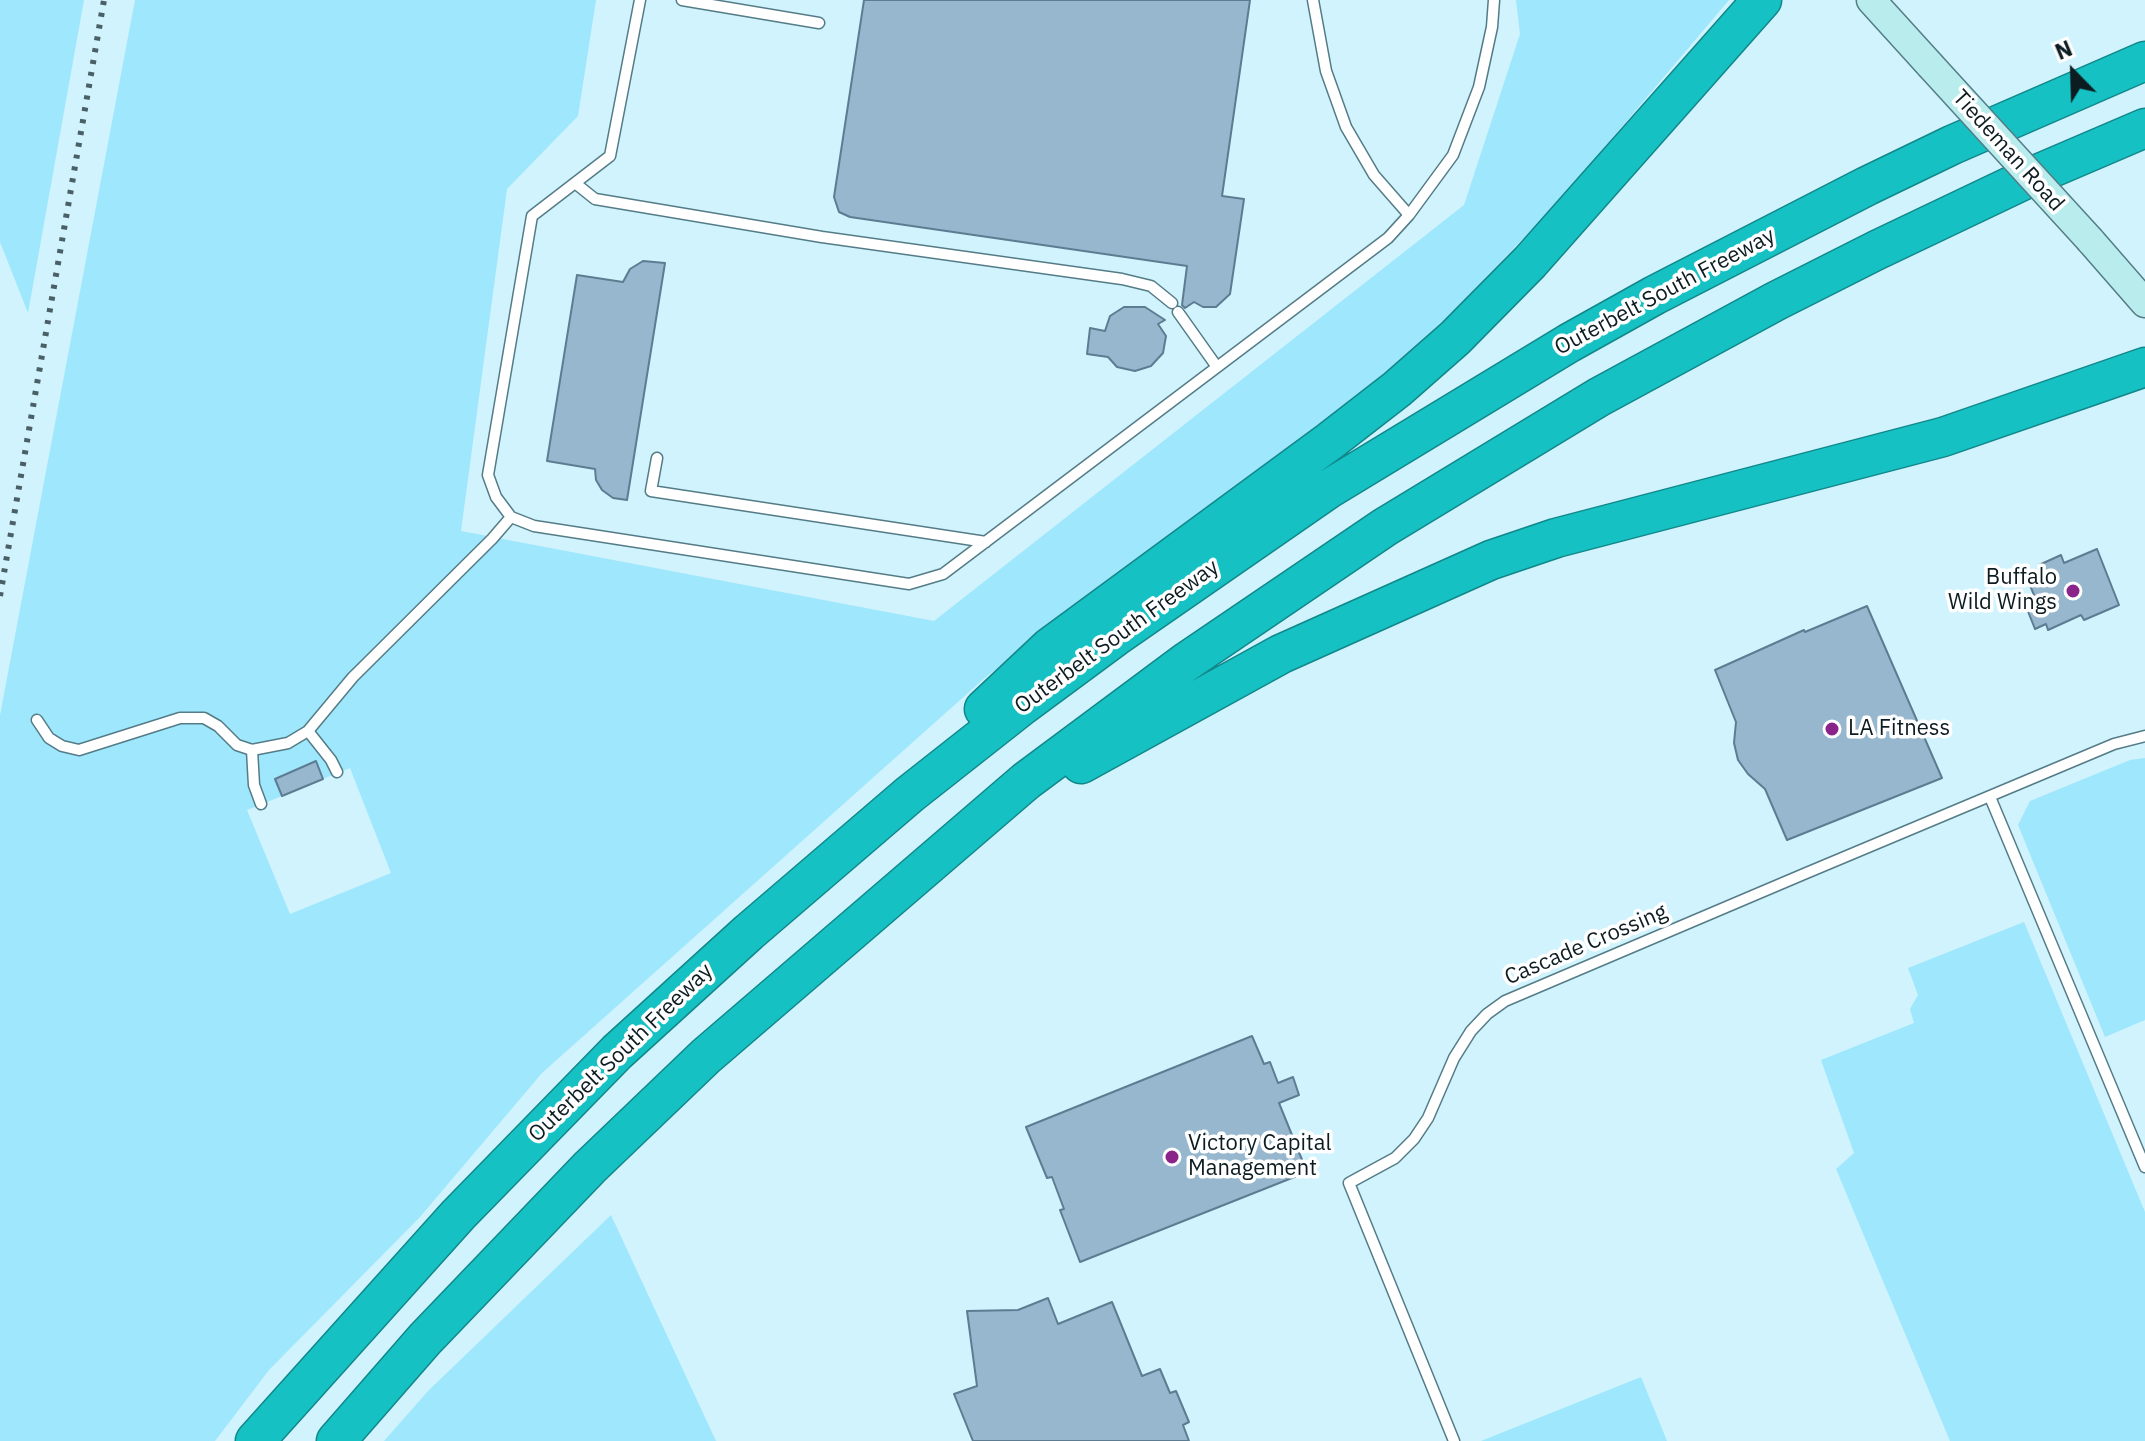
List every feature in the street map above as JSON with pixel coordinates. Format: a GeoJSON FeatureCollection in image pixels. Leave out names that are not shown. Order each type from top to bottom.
{"type":"FeatureCollection","features":[{"type":"Feature","properties":{"kind":"highway"},"geometry":{"type":"LineString","coordinates":[[910,794],[986,706],[1050,647],[1330,441],[1397,389],[1455,338],[1530,262],[1762,0]]}},
{"type":"Feature","properties":{"kind":"highway","name":"Outerbelt South Freeway"},"geometry":{"type":"LineString","coordinates":[[255,1441],[458,1215],[617,1052],[749,932],[910,794],[1115,637],[1318,496],[1447,415],[1655,295],[1952,145],[2145,61]]}},
{"type":"Feature","properties":{"kind":"highway"},"geometry":{"type":"LineString","coordinates":[[336,1441],[436,1328],[590,1167],[695,1066],[1026,781],[1186,662],[1285,593],[1482,466],[1599,397],[1864,256],[2026,179],[2145,128]]}},
{"type":"Feature","properties":{"kind":"highway"},"geometry":{"type":"LineString","coordinates":[[1026,781],[1041,780],[1078,766],[1281,654],[1491,560],[1556,538],[1943,437],[2145,367]]}},
{"type":"Feature","properties":{"kind":"main road","name":"Tiedeman Road"},"geometry":{"type":"LineString","coordinates":[[1871,0],[2145,303]]}},
{"type":"Feature","properties":{"kind":"lane"},"geometry":{"type":"LineString","coordinates":[[640,0],[610,156],[532,216],[488,475],[496,497],[511,517],[534,526],[909,584],[943,574],[1388,238],[1453,155],[1479,87],[1492,27],[1494,0]]}},
{"type":"Feature","properties":{"kind":"lane"},"geometry":{"type":"LineString","coordinates":[[682,0],[819,23]]}},
{"type":"Feature","properties":{"kind":"lane"},"geometry":{"type":"LineString","coordinates":[[1313,0],[1326,71],[1346,127],[1374,175],[1409,215]]}},
{"type":"Feature","properties":{"kind":"lane"},"geometry":{"type":"LineString","coordinates":[[575,183],[595,199],[822,237],[1122,279],[1151,286],[1175,308],[1217,367]]}},
{"type":"Feature","properties":{"kind":"lane"},"geometry":{"type":"LineString","coordinates":[[657,458],[651,491],[986,542]]}},
{"type":"Feature","properties":{"kind":"lane"},"geometry":{"type":"LineString","coordinates":[[37,720],[49,738],[62,746],[79,750],[180,718],[204,718],[218,726],[237,745],[252,750],[288,743],[308,731],[353,677],[511,517]]}},
{"type":"Feature","properties":{"kind":"lane"},"geometry":{"type":"LineString","coordinates":[[308,731],[337,772]]}},
{"type":"Feature","properties":{"kind":"lane","name":"Cascade Crossing"},"geometry":{"type":"LineString","coordinates":[[1454,1441],[1349,1183],[1395,1158],[1414,1139],[1428,1118],[1454,1058],[1471,1031],[1487,1014],[1505,1001],[2114,744],[2145,736]]}},
{"type":"Feature","properties":{"kind":"lane"},"geometry":{"type":"LineString","coordinates":[[252,750],[254,785],[261,804]]}},
{"type":"Feature","properties":{"kind":"lane"},"geometry":{"type":"LineString","coordinates":[[1990,797],[2145,1167]]}},
{"type":"Feature","properties":{"kind":"shaded area"},"geometry":{"type":"Polygon","coordinates":[[[0,0],[84,0],[28,313],[0,242],[0,0]]]}},
{"type":"Feature","properties":{"kind":"shaded area"},"geometry":{"type":"Polygon","coordinates":[[[135,0],[596,0],[578,116],[507,189],[461,531],[934,621],[1464,205],[1520,34],[1516,0],[1729,0],[1560,200],[1394,373],[987,676],[542,1073],[420,1217],[269,1370],[215,1441],[0,1441],[0,715],[135,0]],[[316,762],[276,779],[282,796],[247,810],[290,914],[391,873],[350,768],[323,779],[316,762]]]}},
{"type":"Feature","properties":{"kind":"shaded area"},"geometry":{"type":"Polygon","coordinates":[[[2145,758],[2145,1020],[2105,1037],[2018,825],[2030,801],[2130,760],[2145,758]]]}},
{"type":"Feature","properties":{"kind":"shaded area"},"geometry":{"type":"Polygon","coordinates":[[[2024,922],[2145,1212],[2145,1441],[1950,1441],[1836,1169],[1854,1153],[1821,1060],[1914,1023],[1910,1009],[1918,995],[1908,968],[2024,922]]]}},
{"type":"Feature","properties":{"kind":"shaded area"},"geometry":{"type":"Polygon","coordinates":[[[611,1215],[716,1441],[384,1441],[428,1391],[611,1215]]]}},
{"type":"Feature","properties":{"kind":"shaded area"},"geometry":{"type":"Polygon","coordinates":[[[1641,1377],[1667,1441],[1481,1441],[1641,1377]]]}},
{"type":"Feature","properties":{"kind":"building"},"geometry":{"type":"Polygon","coordinates":[[[864,0],[1250,0],[1222,196],[1244,199],[1230,294],[1216,307],[1203,307],[1194,302],[1185,308],[1182,305],[1187,266],[850,217],[839,212],[834,197],[864,0]]]}},
{"type":"Feature","properties":{"kind":"building"},"geometry":{"type":"Polygon","coordinates":[[[643,261],[665,263],[627,500],[613,498],[602,490],[596,480],[595,469],[547,461],[577,275],[623,282],[630,269],[643,261]]]}},
{"type":"Feature","properties":{"kind":"building"},"geometry":{"type":"Polygon","coordinates":[[[1124,307],[1145,307],[1165,320],[1158,324],[1166,336],[1163,353],[1151,366],[1135,371],[1117,367],[1108,357],[1087,354],[1090,328],[1105,331],[1110,316],[1124,307]]]}},
{"type":"Feature","properties":{"kind":"building"},"geometry":{"type":"Polygon","coordinates":[[[2097,549],[2119,605],[2084,620],[2081,615],[2048,630],[2046,624],[2035,629],[2025,604],[2036,600],[2027,578],[2042,572],[2039,565],[2061,555],[2064,563],[2097,549]]]}},
{"type":"Feature","properties":{"kind":"building"},"geometry":{"type":"Polygon","coordinates":[[[1867,606],[1942,778],[1787,840],[1765,789],[1738,760],[1734,743],[1736,722],[1715,670],[1867,606]]]}},
{"type":"Feature","properties":{"kind":"building"},"geometry":{"type":"Polygon","coordinates":[[[316,761],[323,779],[282,796],[275,779],[316,761]]]}},
{"type":"Feature","properties":{"kind":"building"},"geometry":{"type":"Polygon","coordinates":[[[1252,1036],[1264,1064],[1270,1062],[1278,1083],[1293,1077],[1299,1095],[1279,1103],[1307,1172],[1080,1262],[1060,1210],[1064,1209],[1052,1177],[1047,1178],[1026,1127],[1252,1036]]]}},
{"type":"Feature","properties":{"kind":"building"},"geometry":{"type":"Polygon","coordinates":[[[1048,1298],[1058,1324],[1112,1302],[1142,1376],[1160,1369],[1170,1393],[1176,1391],[1189,1422],[1183,1425],[1189,1441],[973,1441],[954,1394],[977,1386],[967,1311],[1018,1310],[1048,1298]]]}},
{"type":"Feature","properties":{"kind":"railway"},"geometry":{"type":"LineString","coordinates":[[0,596],[104,0]]}},
{"type":"Feature","properties":{"kind":"place","name":"Buffalo Wild Wings"},"geometry":{"type":"Point","coordinates":[2073,591]}},
{"type":"Feature","properties":{"kind":"place","name":"LA Fitness"},"geometry":{"type":"Point","coordinates":[1832,729]}},
{"type":"Feature","properties":{"kind":"place","name":"Victory Capital Management"},"geometry":{"type":"Point","coordinates":[1172,1157]}}]}
